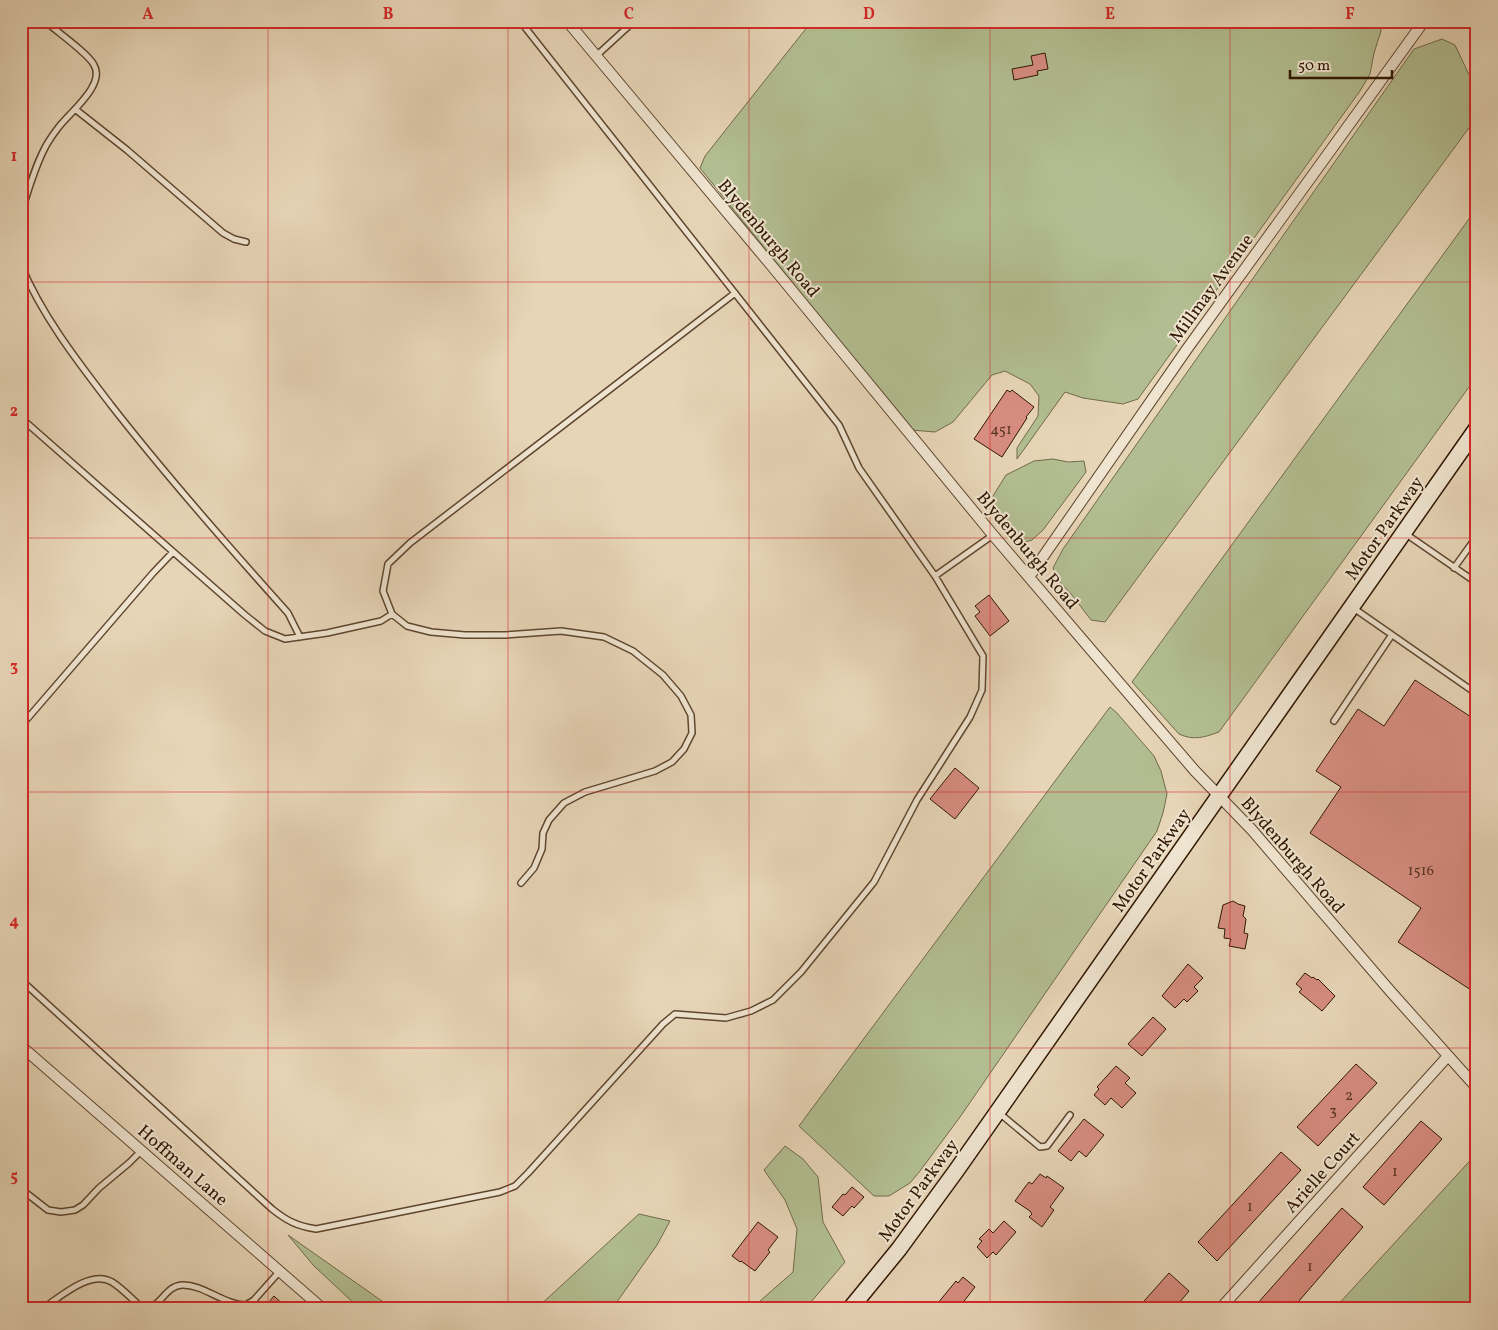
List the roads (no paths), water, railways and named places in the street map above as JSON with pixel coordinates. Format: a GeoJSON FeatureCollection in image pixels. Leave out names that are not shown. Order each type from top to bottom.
{"type":"FeatureCollection","features":[{"type":"Feature","properties":{"kind":"main road","name":"Motor Parkway"},"geometry":{"type":"LineString","coordinates":[[850,1309],[919,1222],[998,1112],[1477,428]]}},
{"type":"Feature","properties":{"kind":"street","name":"Blydenburgh Road"},"geometry":{"type":"LineString","coordinates":[[567,21],[1029,577],[1195,771],[1252,830],[1390,992],[1477,1088]]}},
{"type":"Feature","properties":{"kind":"street","name":"Millmay Avenue"},"geometry":{"type":"LineString","coordinates":[[1029,577],[1187,349],[1424,21]]}},
{"type":"Feature","properties":{"kind":"street","name":"Hoffman Lane"},"geometry":{"type":"LineString","coordinates":[[21,1046],[323,1309]]}},
{"type":"Feature","properties":{"kind":"street","name":"Arielle Court"},"geometry":{"type":"LineString","coordinates":[[1220,1309],[1448,1056]]}},
{"type":"Feature","properties":{"kind":"lane"},"geometry":{"type":"LineString","coordinates":[[21,212],[34,173],[47,144],[95,82],[97,74],[95,65],[88,57],[45,21]]}},
{"type":"Feature","properties":{"kind":"lane"},"geometry":{"type":"LineString","coordinates":[[21,980],[272,1209],[286,1220],[300,1227],[316,1229],[500,1192],[515,1186],[662,1024],[675,1014],[726,1018],[751,1011],[773,1000],[801,972],[874,882],[917,800],[970,717],[982,690],[983,656],[935,576],[859,468],[839,425],[520,21]]}},
{"type":"Feature","properties":{"kind":"lane"},"geometry":{"type":"LineString","coordinates":[[595,56],[632,21]]}},
{"type":"Feature","properties":{"kind":"lane"},"geometry":{"type":"LineString","coordinates":[[75,109],[127,150],[223,233],[234,239],[246,242]]}},
{"type":"Feature","properties":{"kind":"lane"},"geometry":{"type":"LineString","coordinates":[[21,265],[32,292],[86,372],[178,488],[288,613],[300,637]]}},
{"type":"Feature","properties":{"kind":"lane"},"geometry":{"type":"LineString","coordinates":[[521,883],[534,868],[542,849],[543,833],[549,820],[564,803],[585,792],[655,771],[672,762],[684,749],[692,733],[691,715],[681,696],[662,675],[633,651],[604,637],[561,631],[473,635],[431,632],[407,626],[392,614],[383,591],[388,564],[410,543],[736,293]]}},
{"type":"Feature","properties":{"kind":"lane"},"geometry":{"type":"LineString","coordinates":[[21,418],[265,631],[285,639],[300,637],[381,621],[392,614]]}},
{"type":"Feature","properties":{"kind":"lane"},"geometry":{"type":"LineString","coordinates":[[1403,533],[1477,583]]}},
{"type":"Feature","properties":{"kind":"lane"},"geometry":{"type":"LineString","coordinates":[[935,576],[994,535]]}},
{"type":"Feature","properties":{"kind":"lane"},"geometry":{"type":"LineString","coordinates":[[1454,568],[1477,536]]}},
{"type":"Feature","properties":{"kind":"lane"},"geometry":{"type":"LineString","coordinates":[[21,726],[173,552]]}},
{"type":"Feature","properties":{"kind":"lane"},"geometry":{"type":"LineString","coordinates":[[1352,607],[1391,636],[1477,694]]}},
{"type":"Feature","properties":{"kind":"lane"},"geometry":{"type":"LineString","coordinates":[[1334,721],[1391,636]]}},
{"type":"Feature","properties":{"kind":"lane"},"geometry":{"type":"LineString","coordinates":[[998,1112],[1040,1147],[1047,1146],[1070,1116]]}},
{"type":"Feature","properties":{"kind":"lane"},"geometry":{"type":"LineString","coordinates":[[21,1189],[48,1210],[61,1212],[75,1210],[129,1164],[141,1151]]}},
{"type":"Feature","properties":{"kind":"lane"},"geometry":{"type":"LineString","coordinates":[[42,1309],[85,1281],[93,1278],[103,1278],[112,1282],[142,1308],[148,1309],[154,1306],[169,1290],[184,1285],[234,1304],[246,1305],[254,1300],[280,1271]]}}]}
